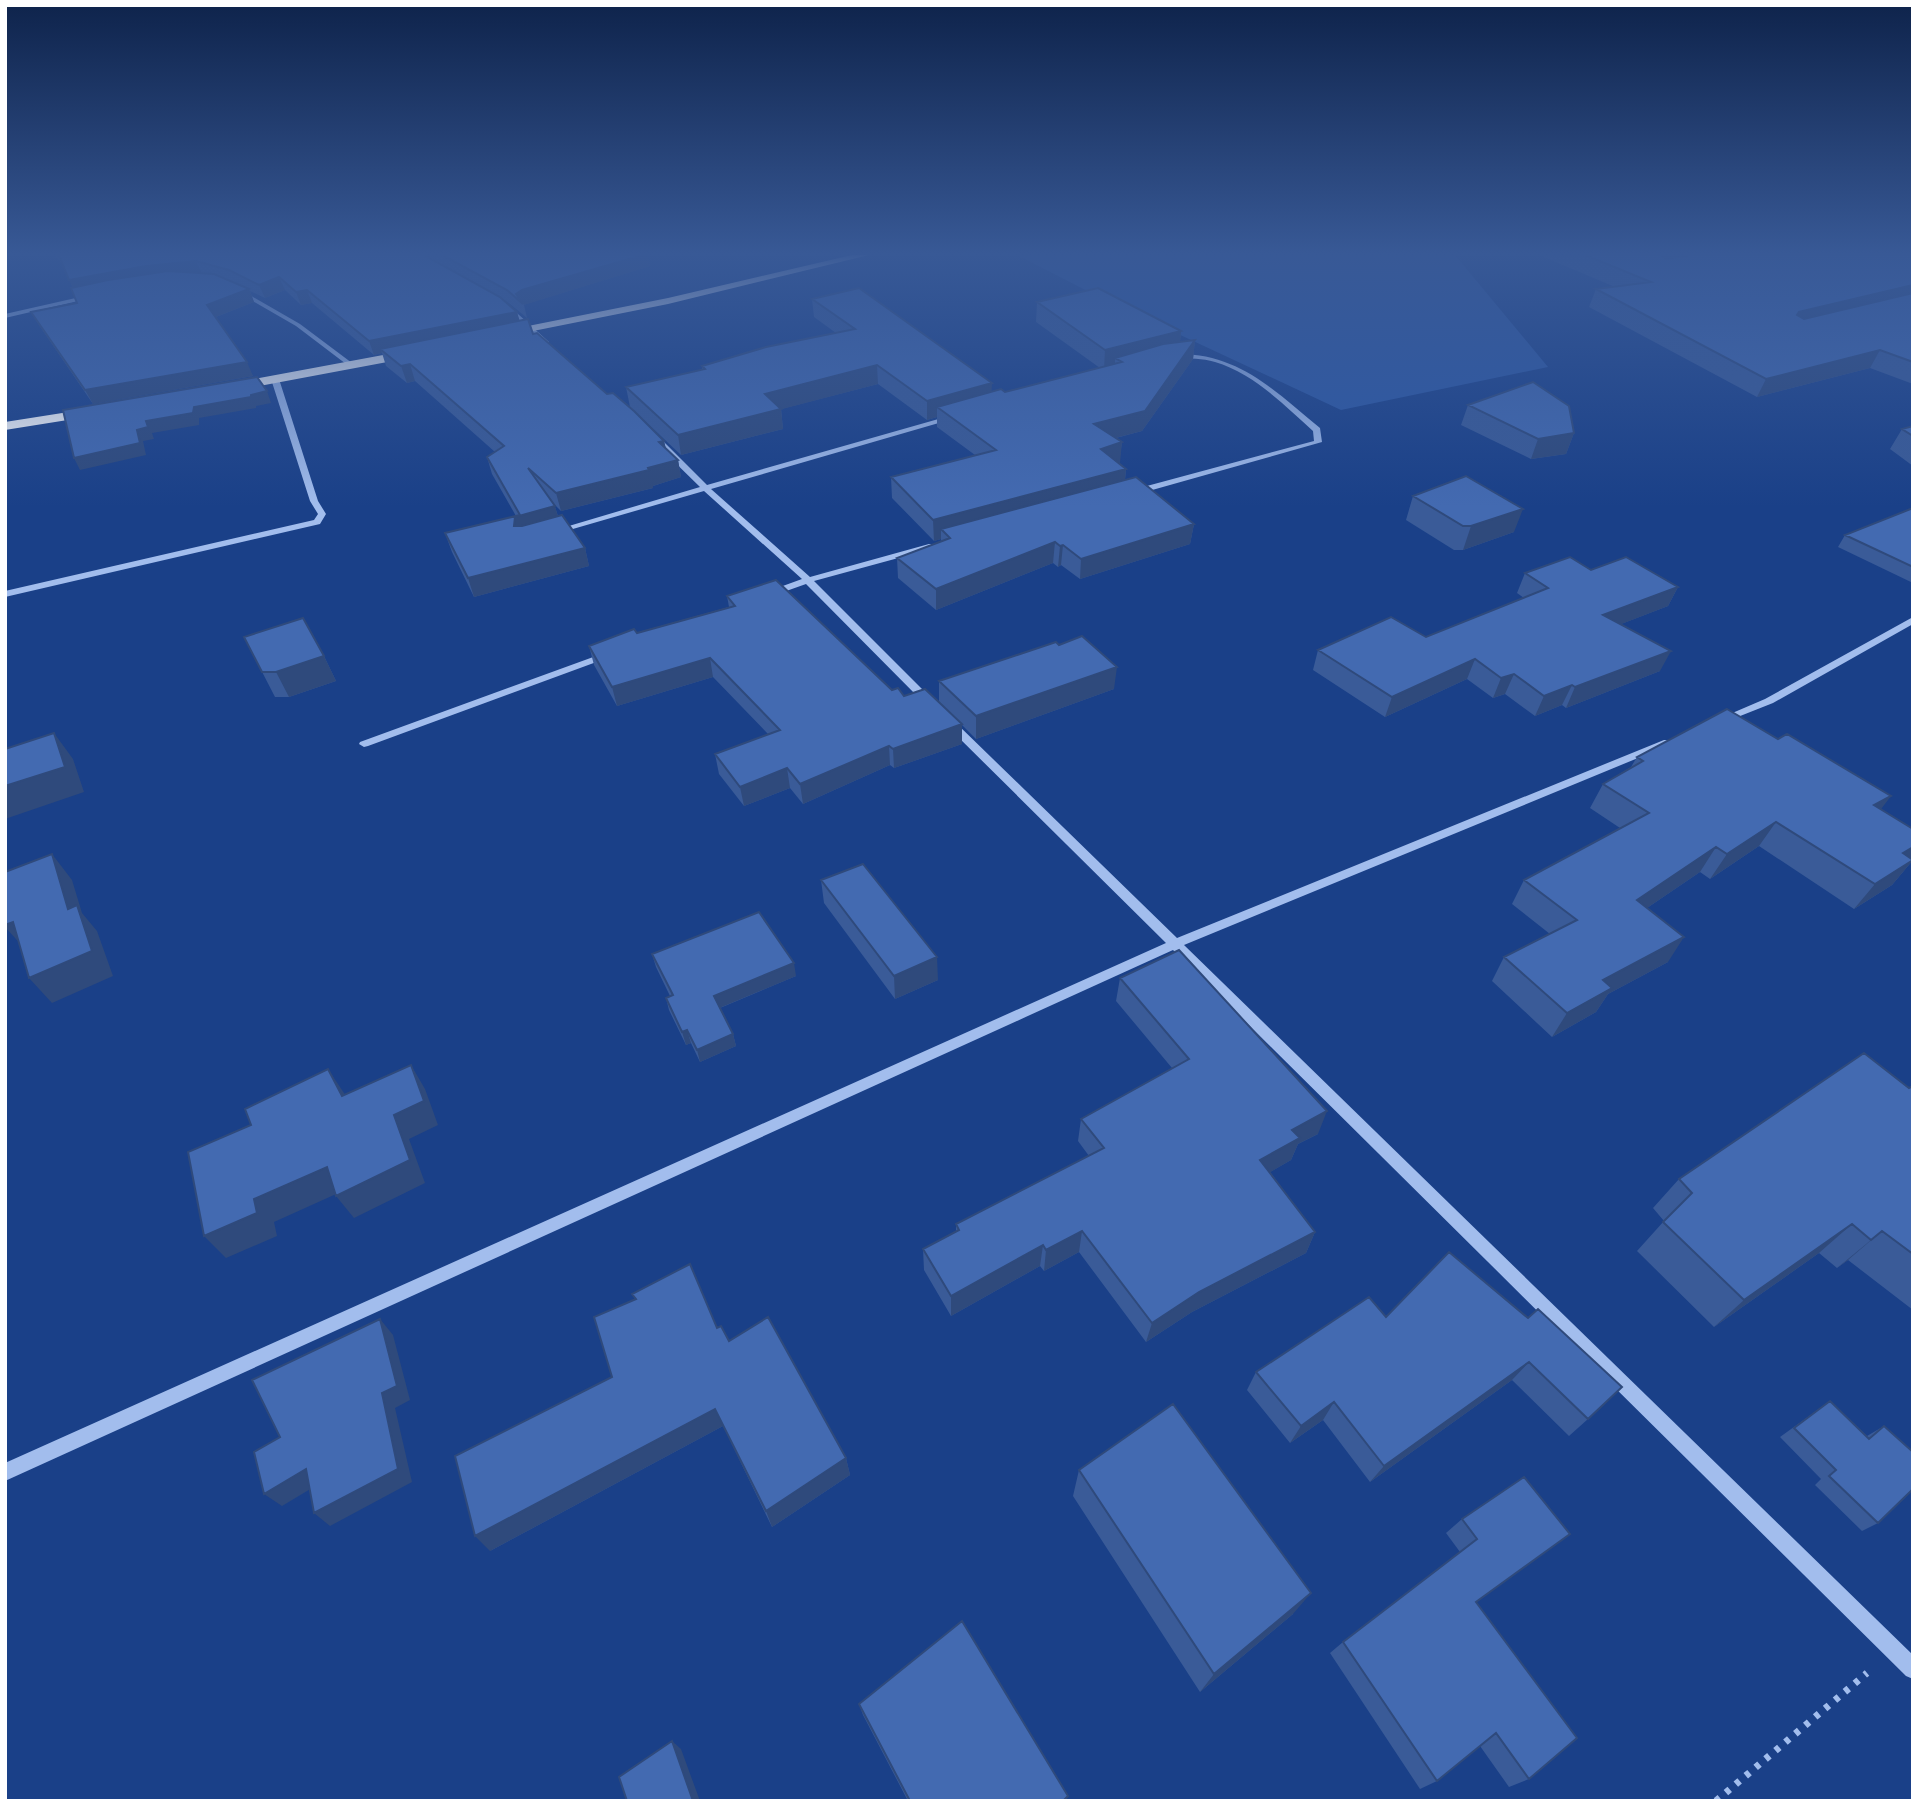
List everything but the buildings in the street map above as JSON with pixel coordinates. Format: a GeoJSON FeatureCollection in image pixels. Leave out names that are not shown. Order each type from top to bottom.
{"type":"FeatureCollection","features":[{"type":"Feature","properties":{"kind":"highway"},"geometry":{"type":"LineString","coordinates":[[223,389],[429,350]]}},
{"type":"Feature","properties":{"kind":"highway"},"geometry":{"type":"LineString","coordinates":[[5,426],[107,410]]}},
{"type":"Feature","properties":{"kind":"street"},"geometry":{"type":"LineString","coordinates":[[317,339],[352,366]]}},
{"type":"Feature","properties":{"kind":"street"},"geometry":{"type":"LineString","coordinates":[[542,339],[559,353]]}},
{"type":"Feature","properties":{"kind":"street"},"geometry":{"type":"LineString","coordinates":[[1130,493],[1318,442],[1317,430],[1246,373],[1195,354],[1171,358]]}},
{"type":"Feature","properties":{"kind":"street"},"geometry":{"type":"LineString","coordinates":[[5,594],[317,522],[322,514],[314,501],[275,379]]}},
{"type":"Feature","properties":{"kind":"street"},"geometry":{"type":"LineString","coordinates":[[550,533],[959,416]]}},
{"type":"Feature","properties":{"kind":"street"},"geometry":{"type":"LineString","coordinates":[[642,424],[705,488],[808,580],[885,660],[1177,943],[1913,1669]]}},
{"type":"Feature","properties":{"kind":"street"},"geometry":{"type":"LineString","coordinates":[[756,599],[808,580],[943,544]]}},
{"type":"Feature","properties":{"kind":"street"},"geometry":{"type":"LineString","coordinates":[[1704,727],[1769,701],[1913,620]]}},
{"type":"Feature","properties":{"kind":"street"},"geometry":{"type":"LineString","coordinates":[[364,744],[612,652]]}},
{"type":"Feature","properties":{"kind":"street"},"geometry":{"type":"LineString","coordinates":[[5,1472],[1177,943],[1679,737]]}},
{"type":"Feature","properties":{"kind":"path"},"geometry":{"type":"LineString","coordinates":[[1716,1801],[1893,1651]]}},
{"type":"Feature","properties":{"kind":"shaded area"},"geometry":{"type":"Polygon","coordinates":[[[1189,339],[1525,339],[1548,367],[1341,410],[1189,339]]]}}]}
